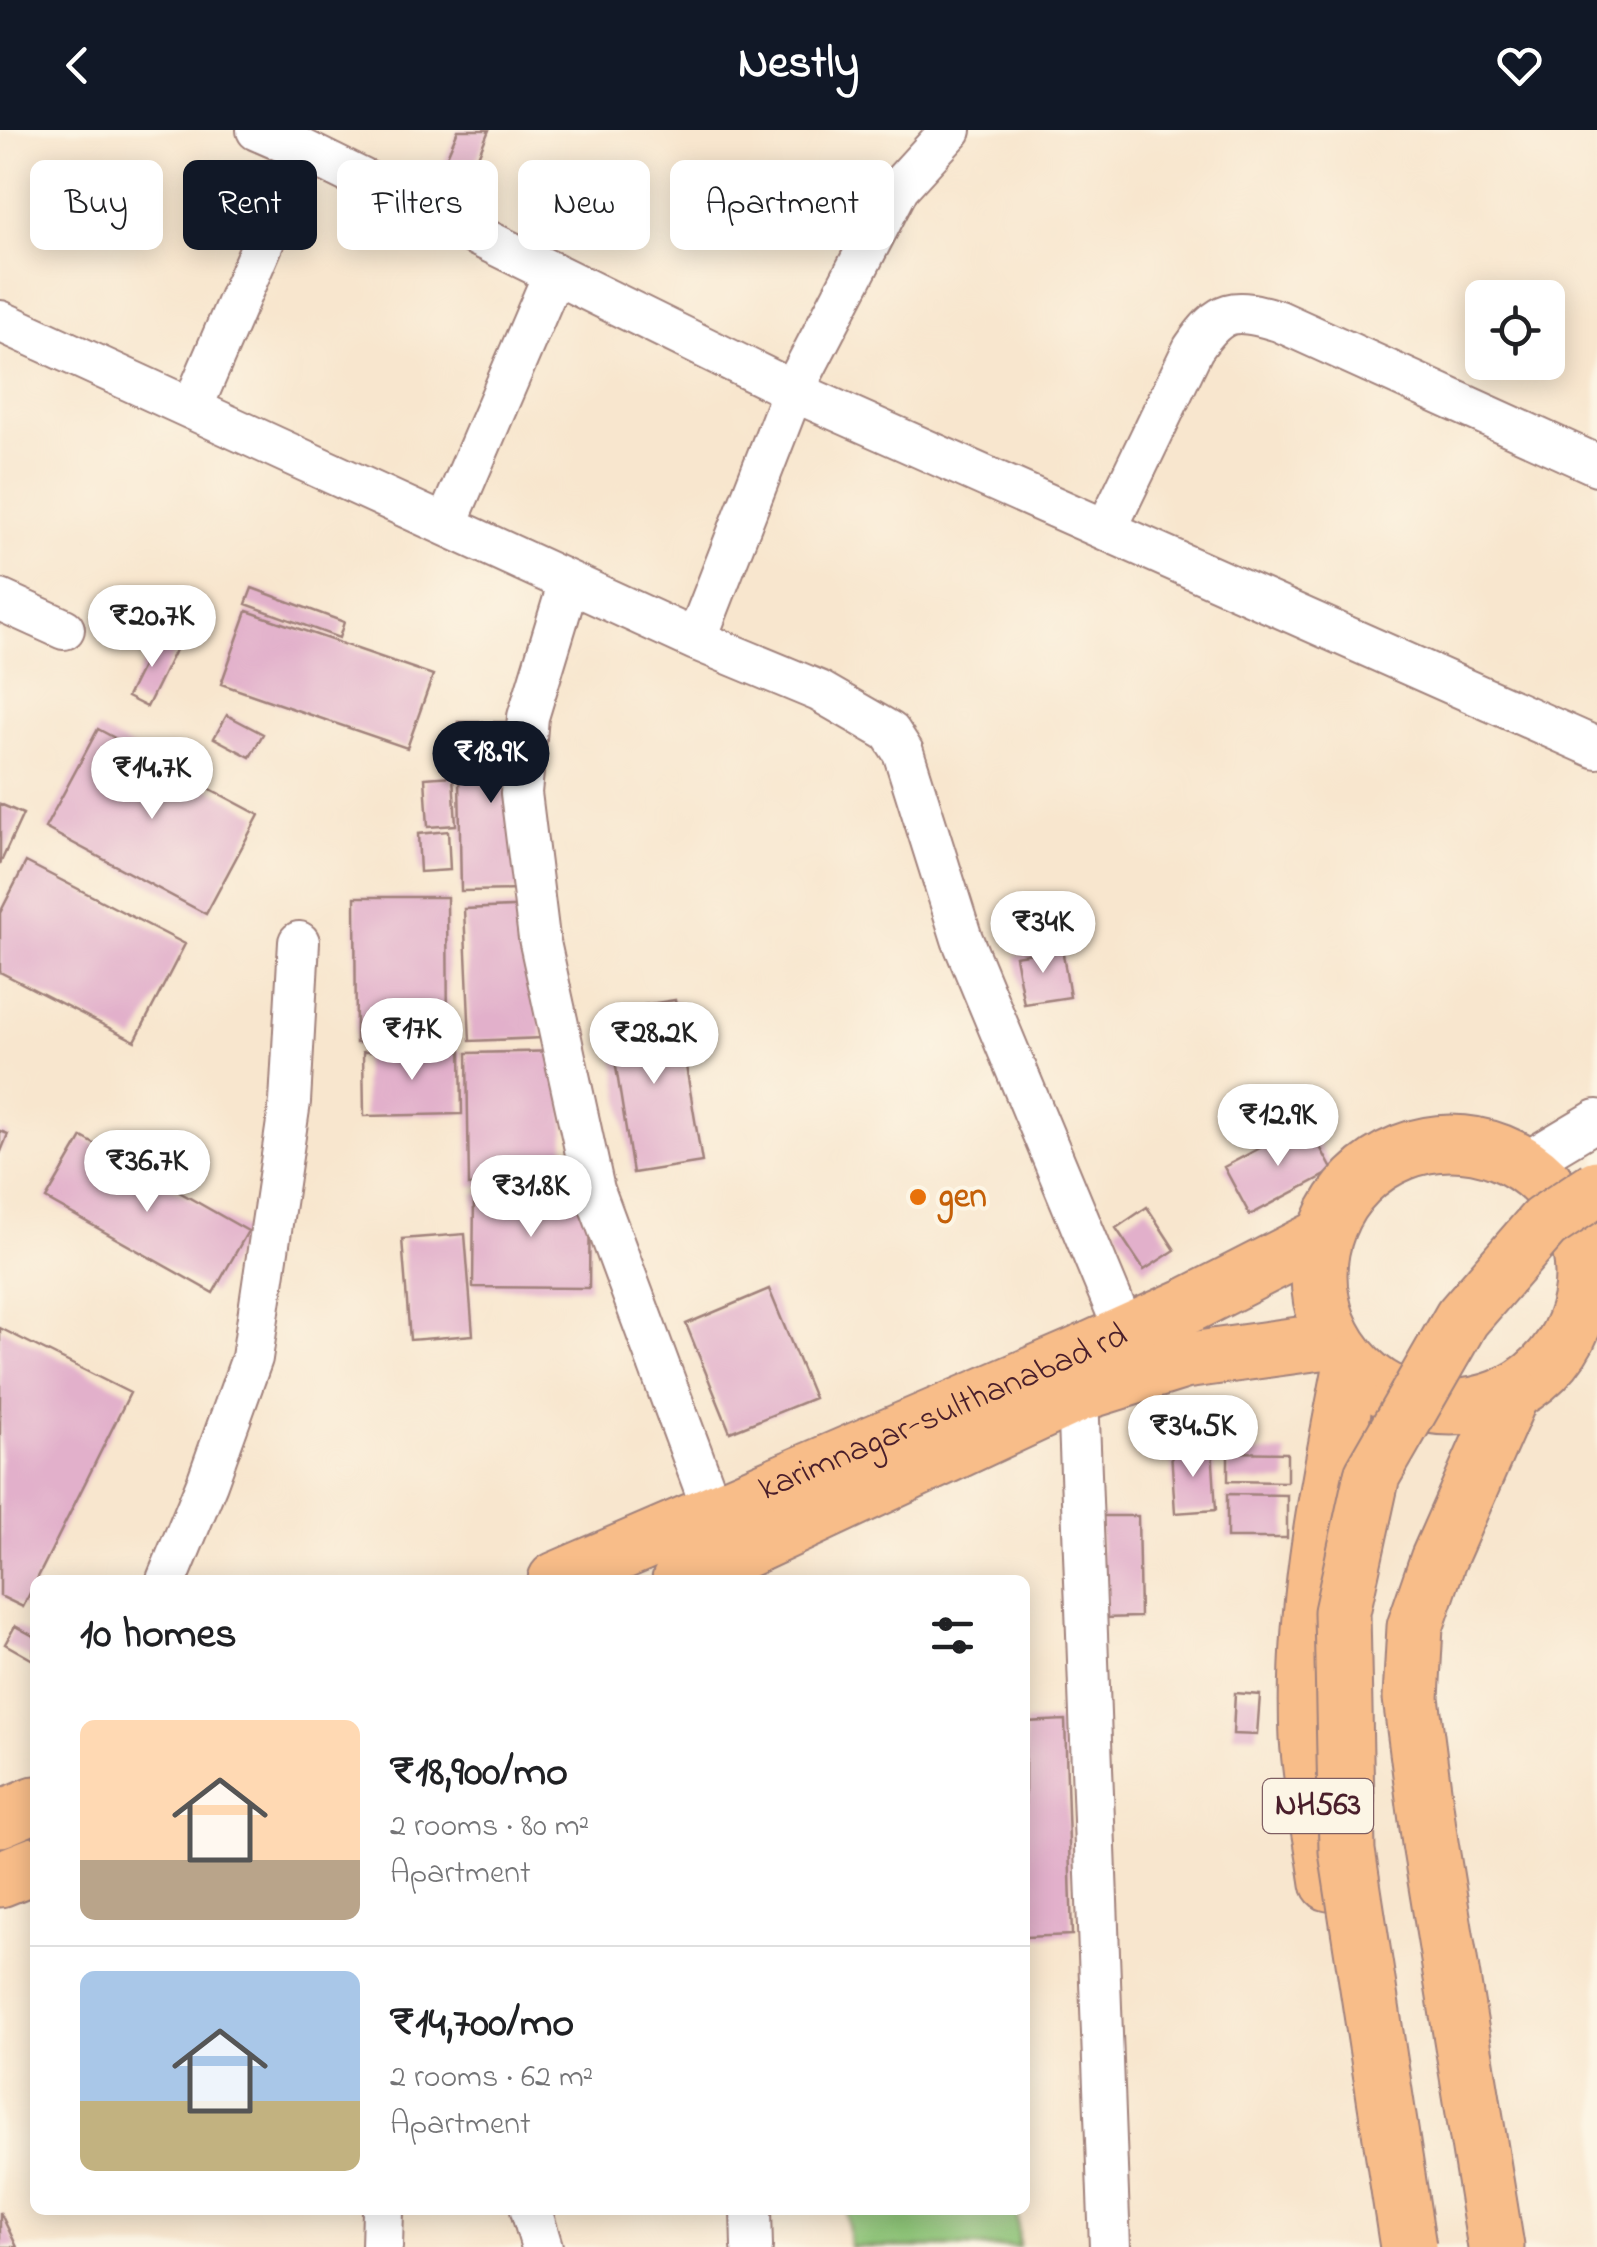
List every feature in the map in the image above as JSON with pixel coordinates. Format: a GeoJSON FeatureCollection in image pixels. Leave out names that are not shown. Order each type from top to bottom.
{"type":"FeatureCollection","features":[{"type":"Feature","properties":{"kind":"highway","name":"NH563"},"geometry":{"type":"LineString","coordinates":[[1473,1145],[1523,1164],[1544,1181],[1561,1202],[1590,1274],[1570,1333],[1536,1377],[1512,1392],[1471,1405],[1427,1405],[1374,1383],[1344,1352],[1324,1315],[1319,1289],[1324,1236],[1335,1211],[1360,1180],[1393,1156],[1419,1147],[1473,1145]]}},
{"type":"Feature","properties":{"kind":"highway"},"geometry":{"type":"LineString","coordinates":[[1408,2247],[1347,1851],[1342,1612],[1372,1475],[1462,1318],[1544,1223],[1597,1188]]}},
{"type":"Feature","properties":{"kind":"highway","name":"karimnagar-sulthanabad rd"},"geometry":{"type":"LineString","coordinates":[[590,1575],[711,1557],[1126,1334],[1324,1236]]}},
{"type":"Feature","properties":{"kind":"highway"},"geometry":{"type":"LineString","coordinates":[[711,1557],[1078,1394],[1184,1360],[1344,1352]]}},
{"type":"Feature","properties":{"kind":"highway","name":"NH563"},"geometry":{"type":"LineString","coordinates":[[1344,1352],[1310,1620],[1308,1739],[1382,2247]]}},
{"type":"Feature","properties":{"kind":"highway","name":"NH563"},"geometry":{"type":"LineString","coordinates":[[1496,2247],[1430,1843],[1411,1698],[1415,1627],[1438,1560],[1512,1392]]}},
{"type":"Feature","properties":{"kind":"highway"},"geometry":{"type":"LineString","coordinates":[[0,1819],[30,1806]]}},
{"type":"Feature","properties":{"kind":"highway"},"geometry":{"type":"LineString","coordinates":[[0,1880],[30,1867]]}},
{"type":"Feature","properties":{"kind":"street"},"geometry":{"type":"LineString","coordinates":[[257,130],[793,391],[1597,748]]}},
{"type":"Feature","properties":{"kind":"street"},"geometry":{"type":"LineString","coordinates":[[696,640],[793,391],[899,187],[951,130]]}},
{"type":"Feature","properties":{"kind":"street"},"geometry":{"type":"LineString","coordinates":[[192,408],[303,150]]}},
{"type":"Feature","properties":{"kind":"street"},"geometry":{"type":"LineString","coordinates":[[446,525],[554,273]]}},
{"type":"Feature","properties":{"kind":"street"},"geometry":{"type":"LineString","coordinates":[[1106,530],[1193,349],[1207,328],[1223,314],[1244,310],[1279,321],[1597,465]]}},
{"type":"Feature","properties":{"kind":"street"},"geometry":{"type":"LineString","coordinates":[[0,320],[696,640],[819,691],[890,732],[903,752],[962,939],[1126,1334]]}},
{"type":"Feature","properties":{"kind":"street"},"geometry":{"type":"LineString","coordinates":[[569,582],[528,717],[521,792],[538,938],[594,1190],[711,1557]]}},
{"type":"Feature","properties":{"kind":"street"},"geometry":{"type":"LineString","coordinates":[[0,600],[64,629]]}},
{"type":"Feature","properties":{"kind":"street"},"geometry":{"type":"LineString","coordinates":[[169,1575],[208,1483],[252,1358],[290,1102],[299,942]]}},
{"type":"Feature","properties":{"kind":"street"},"geometry":{"type":"LineString","coordinates":[[1523,1164],[1597,1120]]}},
{"type":"Feature","properties":{"kind":"street"},"geometry":{"type":"LineString","coordinates":[[1078,1394],[1110,2247]]}},
{"type":"Feature","properties":{"kind":"street"},"geometry":{"type":"LineString","coordinates":[[382,2215],[382,2247]]}},
{"type":"Feature","properties":{"kind":"street"},"geometry":{"type":"LineString","coordinates":[[532,2215],[542,2247]]}},
{"type":"Feature","properties":{"kind":"street"},"geometry":{"type":"LineString","coordinates":[[751,2215],[752,2247]]}},
{"type":"Feature","properties":{"kind":"green space"},"geometry":{"type":"Polygon","coordinates":[[[847,2215],[1017,2215],[1019,2247],[850,2247],[847,2215]]]}},
{"type":"Feature","properties":{"kind":"building"},"geometry":{"type":"Polygon","coordinates":[[[458,130],[489,130],[477,160],[445,160],[458,130]]]}},
{"type":"Feature","properties":{"kind":"building"},"geometry":{"type":"Polygon","coordinates":[[[252,588],[344,622],[339,638],[246,604],[252,588]]]}},
{"type":"Feature","properties":{"kind":"building"},"geometry":{"type":"Polygon","coordinates":[[[247,611],[433,675],[407,748],[221,684],[247,611]]]}},
{"type":"Feature","properties":{"kind":"building"},"geometry":{"type":"Polygon","coordinates":[[[158,634],[178,644],[147,707],[127,697],[158,634]]]}},
{"type":"Feature","properties":{"kind":"building"},"geometry":{"type":"Polygon","coordinates":[[[227,715],[263,734],[250,757],[214,738],[227,715]]]}},
{"type":"Feature","properties":{"kind":"building"},"geometry":{"type":"Polygon","coordinates":[[[458,722],[522,722],[524,890],[461,891],[458,722]]]}},
{"type":"Feature","properties":{"kind":"building"},"geometry":{"type":"Polygon","coordinates":[[[98,729],[259,815],[206,914],[45,828],[98,729]]]}},
{"type":"Feature","properties":{"kind":"building"},"geometry":{"type":"Polygon","coordinates":[[[453,776],[456,825],[428,827],[425,778],[453,776]]]}},
{"type":"Feature","properties":{"kind":"building"},"geometry":{"type":"Polygon","coordinates":[[[0,804],[23,814],[0,864],[0,804]]]}},
{"type":"Feature","properties":{"kind":"building"},"geometry":{"type":"Polygon","coordinates":[[[448,831],[450,870],[420,872],[418,834],[448,831]]]}},
{"type":"Feature","properties":{"kind":"building"},"geometry":{"type":"Polygon","coordinates":[[[26,862],[185,944],[135,1041],[0,972],[0,913],[26,862]]]}},
{"type":"Feature","properties":{"kind":"building"},"geometry":{"type":"Polygon","coordinates":[[[355,897],[447,897],[448,1043],[356,1043],[355,897]]]}},
{"type":"Feature","properties":{"kind":"building"},"geometry":{"type":"Polygon","coordinates":[[[536,906],[542,1038],[470,1041],[464,909],[536,906]]]}},
{"type":"Feature","properties":{"kind":"building"},"geometry":{"type":"Polygon","coordinates":[[[1062,948],[1070,997],[1024,1004],[1015,956],[1062,948]]]}},
{"type":"Feature","properties":{"kind":"building"},"geometry":{"type":"Polygon","coordinates":[[[675,1000],[702,1162],[633,1173],[607,1011],[675,1000]]]}},
{"type":"Feature","properties":{"kind":"building"},"geometry":{"type":"Polygon","coordinates":[[[461,1051],[462,1114],[364,1116],[363,1052],[461,1051]]]}},
{"type":"Feature","properties":{"kind":"building"},"geometry":{"type":"Polygon","coordinates":[[[563,1051],[566,1184],[469,1186],[467,1053],[563,1051]]]}},
{"type":"Feature","properties":{"kind":"building"},"geometry":{"type":"Polygon","coordinates":[[[1307,1123],[1333,1171],[1250,1215],[1224,1167],[1307,1123]]]}},
{"type":"Feature","properties":{"kind":"building"},"geometry":{"type":"Polygon","coordinates":[[[0,1131],[8,1134],[0,1154],[0,1131]]]}},
{"type":"Feature","properties":{"kind":"building"},"geometry":{"type":"Polygon","coordinates":[[[82,1137],[248,1231],[213,1293],[46,1199],[82,1137]]]}},
{"type":"Feature","properties":{"kind":"building"},"geometry":{"type":"Polygon","coordinates":[[[474,1193],[590,1194],[589,1288],[473,1287],[474,1193]]]}},
{"type":"Feature","properties":{"kind":"building"},"geometry":{"type":"Polygon","coordinates":[[[1147,1207],[1175,1250],[1144,1270],[1116,1228],[1147,1207]]]}},
{"type":"Feature","properties":{"kind":"building"},"geometry":{"type":"Polygon","coordinates":[[[465,1234],[473,1335],[410,1340],[402,1239],[465,1234]]]}},
{"type":"Feature","properties":{"kind":"building"},"geometry":{"type":"Polygon","coordinates":[[[769,1289],[814,1398],[730,1432],[686,1324],[769,1289]]]}},
{"type":"Feature","properties":{"kind":"building"},"geometry":{"type":"Polygon","coordinates":[[[0,1328],[130,1393],[39,1575],[30,1575],[30,1593],[23,1607],[0,1596],[0,1328]]]}},
{"type":"Feature","properties":{"kind":"building"},"geometry":{"type":"Polygon","coordinates":[[[1212,1448],[1216,1510],[1175,1513],[1171,1450],[1212,1448]]]}},
{"type":"Feature","properties":{"kind":"building"},"geometry":{"type":"Polygon","coordinates":[[[1228,1452],[1287,1453],[1287,1482],[1228,1481],[1228,1452]]]}},
{"type":"Feature","properties":{"kind":"building"},"geometry":{"type":"Polygon","coordinates":[[[1227,1494],[1287,1495],[1287,1538],[1227,1538],[1227,1494]]]}},
{"type":"Feature","properties":{"kind":"building"},"geometry":{"type":"Polygon","coordinates":[[[1100,1516],[1138,1516],[1140,1617],[1101,1618],[1100,1516]]]}},
{"type":"Feature","properties":{"kind":"building"},"geometry":{"type":"Polygon","coordinates":[[[15,1626],[30,1634],[30,1658],[5,1644],[15,1626]]]}},
{"type":"Feature","properties":{"kind":"building"},"geometry":{"type":"Polygon","coordinates":[[[1235,1693],[1260,1695],[1257,1735],[1233,1734],[1235,1693]]]}},
{"type":"Feature","properties":{"kind":"building"},"geometry":{"type":"Polygon","coordinates":[[[1065,1720],[1072,1935],[1030,1937],[1030,1722],[1065,1720]]]}},
{"type":"Feature","properties":{"kind":"building"},"geometry":{"type":"Polygon","coordinates":[[[0,2212],[17,2247],[0,2247],[0,2212]]]}},
{"type":"Feature","properties":{"kind":"place","name":"gen"},"geometry":{"type":"Point","coordinates":[918,1197]}}]}
